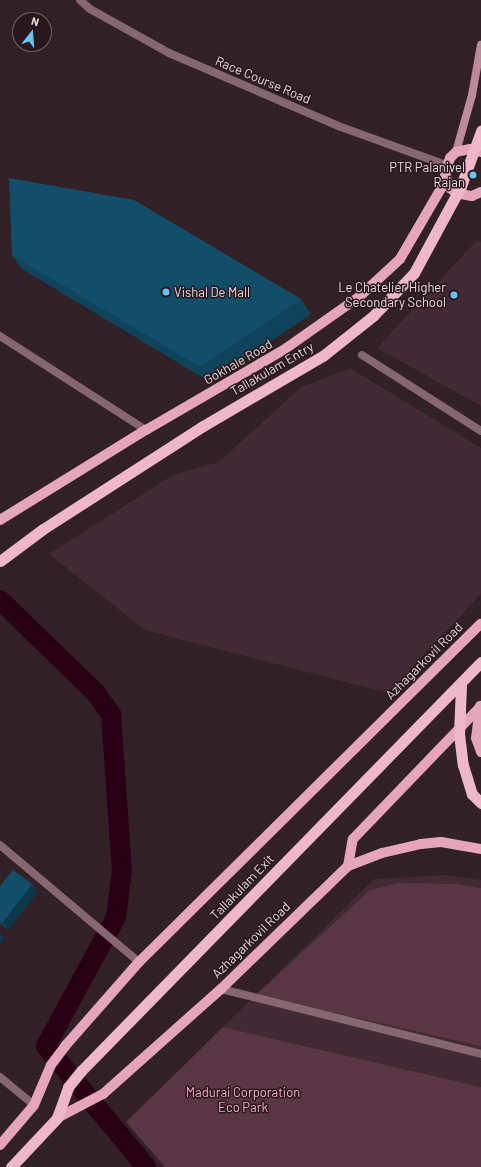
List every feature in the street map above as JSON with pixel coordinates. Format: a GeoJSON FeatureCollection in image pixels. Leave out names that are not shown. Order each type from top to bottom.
{"type":"FeatureCollection","features":[{"type":"Feature","properties":{"kind":"highway","name":"Tallakulam Entry"},"geometry":{"type":"LineString","coordinates":[[0,560],[43,529],[203,426],[324,355],[373,316],[414,273],[461,186],[481,131]]}},
{"type":"Feature","properties":{"kind":"highway","name":"Tallakulam Exit"},"geometry":{"type":"LineString","coordinates":[[57,1118],[68,1087],[81,1071],[240,909],[374,769],[460,685],[481,662]]}},
{"type":"Feature","properties":{"kind":"highway"},"geometry":{"type":"LineString","coordinates":[[460,685],[459,734],[463,765],[472,794],[481,803]]}},
{"type":"Feature","properties":{"kind":"highway","name":"Azhagarkovil Road"},"geometry":{"type":"LineString","coordinates":[[11,1167],[57,1118]]}},
{"type":"Feature","properties":{"kind":"main road"},"geometry":{"type":"LineString","coordinates":[[478,196],[456,193],[446,180],[446,165],[456,152],[472,95],[481,45]]}},
{"type":"Feature","properties":{"kind":"main road"},"geometry":{"type":"LineString","coordinates":[[456,152],[470,149],[481,152]]}},
{"type":"Feature","properties":{"kind":"main road","name":"Gokhale Road"},"geometry":{"type":"LineString","coordinates":[[0,520],[146,430],[285,349],[360,296],[400,259],[446,180]]}},
{"type":"Feature","properties":{"kind":"main road","name":"Azhagarkovil Road"},"geometry":{"type":"LineString","coordinates":[[0,1145],[34,1105],[51,1065],[66,1045],[139,962],[481,624]]}},
{"type":"Feature","properties":{"kind":"main road"},"geometry":{"type":"LineString","coordinates":[[481,706],[476,738],[481,752]]}},
{"type":"Feature","properties":{"kind":"main road"},"geometry":{"type":"LineString","coordinates":[[348,866],[353,839],[481,706]]}},
{"type":"Feature","properties":{"kind":"main road"},"geometry":{"type":"LineString","coordinates":[[348,866],[382,852],[421,844],[441,842],[481,849]]}},
{"type":"Feature","properties":{"kind":"main road","name":"Azhagarkovil Road"},"geometry":{"type":"LineString","coordinates":[[57,1118],[103,1094],[221,988],[348,866]]}},
{"type":"Feature","properties":{"kind":"street","name":"Race Course Road"},"geometry":{"type":"LineString","coordinates":[[80,0],[90,9],[169,53],[341,127],[446,165]]}},
{"type":"Feature","properties":{"kind":"street"},"geometry":{"type":"LineString","coordinates":[[0,336],[146,430]]}},
{"type":"Feature","properties":{"kind":"street"},"geometry":{"type":"LineString","coordinates":[[362,355],[481,431]]}},
{"type":"Feature","properties":{"kind":"street"},"geometry":{"type":"LineString","coordinates":[[0,845],[102,928],[139,962]]}},
{"type":"Feature","properties":{"kind":"street"},"geometry":{"type":"LineString","coordinates":[[221,988],[481,1054]]}},
{"type":"Feature","properties":{"kind":"street"},"geometry":{"type":"LineString","coordinates":[[0,1078],[34,1105]]}},
{"type":"Feature","properties":{"kind":"shaded area","name":"Le Chatelier Higher Secondary School"},"geometry":{"type":"Polygon","coordinates":[[[477,240],[481,242],[481,406],[377,348],[477,240]]]}},
{"type":"Feature","properties":{"kind":"shaded area"},"geometry":{"type":"Polygon","coordinates":[[[350,368],[481,448],[481,594],[388,693],[145,630],[49,554],[173,475],[219,462],[300,388],[350,368]]]}},
{"type":"Feature","properties":{"kind":"shaded area"},"geometry":{"type":"Polygon","coordinates":[[[446,875],[481,880],[481,1087],[223,1027],[374,879],[446,875]]]}},
{"type":"Feature","properties":{"kind":"green space"},"geometry":{"type":"Polygon","coordinates":[[[397,883],[455,884],[481,888],[481,1046],[256,995],[370,890],[397,883]]]}},
{"type":"Feature","properties":{"kind":"green space","name":"Madurai Corporation Eco Park"},"geometry":{"type":"Polygon","coordinates":[[[223,1027],[481,1087],[481,1167],[165,1167],[126,1122],[223,1027]]]}},
{"type":"Feature","properties":{"kind":"building","name":"Vishal De Mall"},"geometry":{"type":"Polygon","coordinates":[[[9,178],[134,200],[301,299],[200,367],[12,255],[9,178]]]}},
{"type":"Feature","properties":{"kind":"building"},"geometry":{"type":"Polygon","coordinates":[[[13,870],[32,884],[3,922],[0,920],[0,886],[13,870]]]}},
{"type":"Feature","properties":{"kind":"waterway"},"geometry":{"type":"LineString","coordinates":[[0,600],[95,692],[111,714],[122,871],[116,917],[46,1046],[146,1167]]}},
{"type":"Feature","properties":{"kind":"place","name":"PTR Palanivel Rajan"},"geometry":{"type":"Point","coordinates":[473,175]}},
{"type":"Feature","properties":{"kind":"place","name":"Vishal De Mall"},"geometry":{"type":"Point","coordinates":[166,292]}},
{"type":"Feature","properties":{"kind":"place","name":"Le Chatelier Higher Secondary School"},"geometry":{"type":"Point","coordinates":[454,295]}}]}
